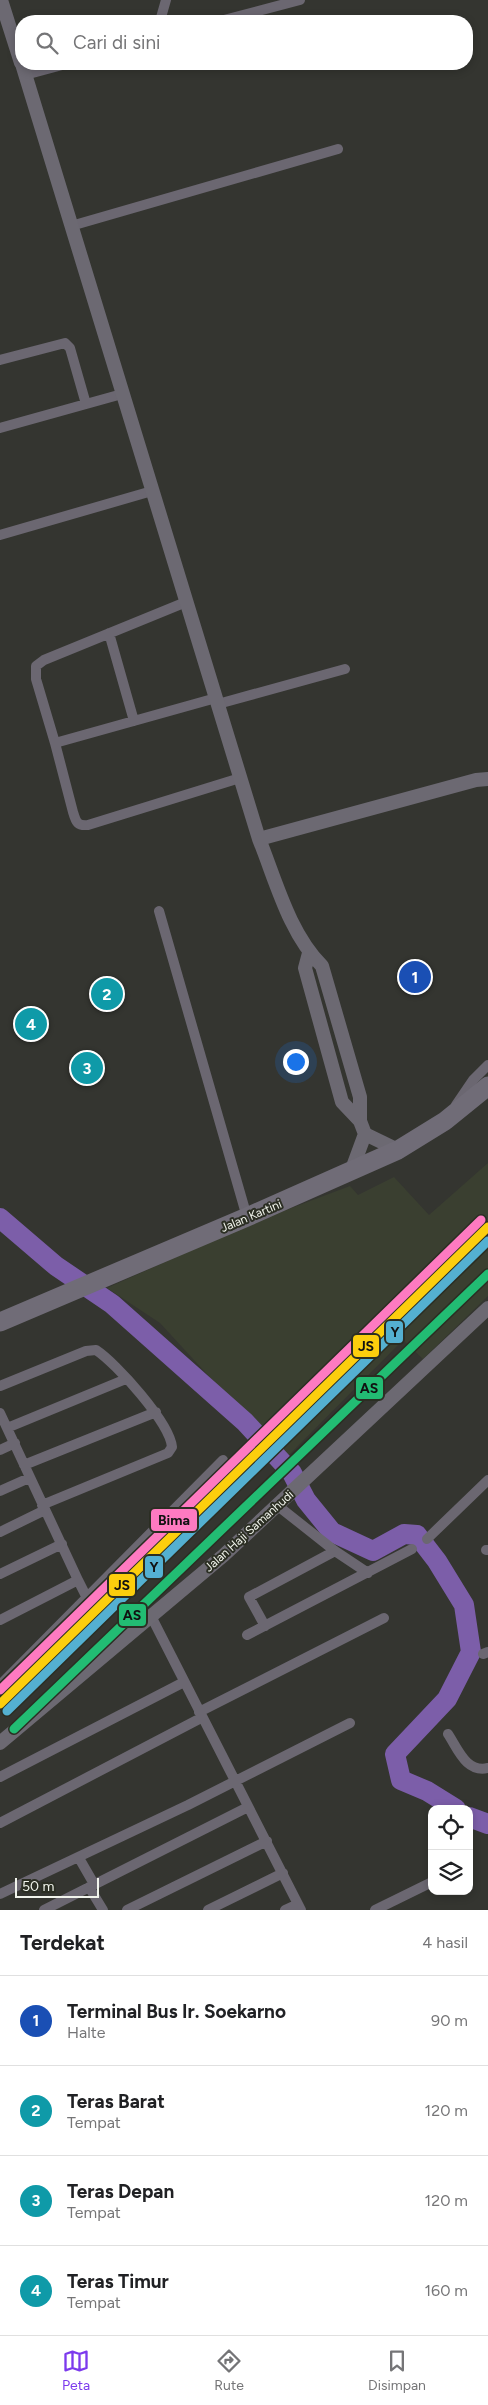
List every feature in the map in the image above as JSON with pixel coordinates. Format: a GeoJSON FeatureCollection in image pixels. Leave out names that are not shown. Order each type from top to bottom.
{"type":"FeatureCollection","features":[{"type":"Feature","properties":{"kind":"highway","name":"Jalan Kartini"},"geometry":{"type":"LineString","coordinates":[[0,1322],[247,1218],[398,1150],[445,1121],[488,1086]]}},
{"type":"Feature","properties":{"kind":"main road"},"geometry":{"type":"LineString","coordinates":[[1,0],[15,43]]}},
{"type":"Feature","properties":{"kind":"main road"},"geometry":{"type":"LineString","coordinates":[[24,70],[259,839],[288,913],[308,953],[322,966],[360,1097],[362,1127],[351,1172]]}},
{"type":"Feature","properties":{"kind":"main road"},"geometry":{"type":"LineString","coordinates":[[259,839],[476,780],[488,779]]}},
{"type":"Feature","properties":{"kind":"main road"},"geometry":{"type":"LineString","coordinates":[[308,953],[305,968],[342,1102],[362,1127],[398,1150]]}},
{"type":"Feature","properties":{"kind":"main road"},"geometry":{"type":"LineString","coordinates":[[342,1102],[360,1097]]}},
{"type":"Feature","properties":{"kind":"main road","name":"Jalan Haji Samanhudi"},"geometry":{"type":"LineString","coordinates":[[0,1742],[224,1555],[488,1308]]}},
{"type":"Feature","properties":{"kind":"street"},"geometry":{"type":"LineString","coordinates":[[162,15],[166,0]]}},
{"type":"Feature","properties":{"kind":"street"},"geometry":{"type":"LineString","coordinates":[[243,15],[300,0]]}},
{"type":"Feature","properties":{"kind":"street"},"geometry":{"type":"LineString","coordinates":[[71,226],[338,149]]}},
{"type":"Feature","properties":{"kind":"street"},"geometry":{"type":"LineString","coordinates":[[0,360],[65,343],[70,348],[86,404]]}},
{"type":"Feature","properties":{"kind":"street"},"geometry":{"type":"LineString","coordinates":[[0,428],[122,394]]}},
{"type":"Feature","properties":{"kind":"street"},"geometry":{"type":"LineString","coordinates":[[0,535],[152,491]]}},
{"type":"Feature","properties":{"kind":"street"},"geometry":{"type":"LineString","coordinates":[[186,602],[44,660],[36,666],[36,679],[76,822],[81,825],[88,825],[240,778]]}},
{"type":"Feature","properties":{"kind":"street"},"geometry":{"type":"LineString","coordinates":[[109,633],[134,721]]}},
{"type":"Feature","properties":{"kind":"street"},"geometry":{"type":"LineString","coordinates":[[54,743],[134,721],[345,669]]}},
{"type":"Feature","properties":{"kind":"street"},"geometry":{"type":"LineString","coordinates":[[159,911],[247,1218]]}},
{"type":"Feature","properties":{"kind":"street"},"geometry":{"type":"LineString","coordinates":[[445,1121],[473,1080],[488,1065]]}},
{"type":"Feature","properties":{"kind":"street"},"geometry":{"type":"LineString","coordinates":[[0,1386],[92,1350],[99,1352],[156,1412],[171,1442],[170,1452],[44,1508],[0,1532]]}},
{"type":"Feature","properties":{"kind":"street"},"geometry":{"type":"LineString","coordinates":[[7,1428],[126,1380]]}},
{"type":"Feature","properties":{"kind":"street"},"geometry":{"type":"LineString","coordinates":[[24,1465],[156,1412]]}},
{"type":"Feature","properties":{"kind":"street"},"geometry":{"type":"LineString","coordinates":[[0,1413],[87,1598]]}},
{"type":"Feature","properties":{"kind":"street"},"geometry":{"type":"LineString","coordinates":[[0,1450],[15,1443]]}},
{"type":"Feature","properties":{"kind":"street"},"geometry":{"type":"LineString","coordinates":[[0,1685],[223,1460]]}},
{"type":"Feature","properties":{"kind":"street"},"geometry":{"type":"LineString","coordinates":[[0,1491],[29,1478]]}},
{"type":"Feature","properties":{"kind":"street"},"geometry":{"type":"LineString","coordinates":[[427,1539],[488,1480]]}},
{"type":"Feature","properties":{"kind":"street"},"geometry":{"type":"LineString","coordinates":[[278,1506],[335,1551],[368,1572]]}},
{"type":"Feature","properties":{"kind":"street"},"geometry":{"type":"LineString","coordinates":[[0,1574],[62,1544]]}},
{"type":"Feature","properties":{"kind":"street"},"geometry":{"type":"LineString","coordinates":[[247,1635],[412,1549]]}},
{"type":"Feature","properties":{"kind":"street"},"geometry":{"type":"LineString","coordinates":[[265,1626],[249,1597],[335,1551]]}},
{"type":"Feature","properties":{"kind":"street"},"geometry":{"type":"LineString","coordinates":[[0,1620],[78,1580]]}},
{"type":"Feature","properties":{"kind":"street"},"geometry":{"type":"LineString","coordinates":[[151,1616],[299,1907],[285,1910]]}},
{"type":"Feature","properties":{"kind":"street"},"geometry":{"type":"LineString","coordinates":[[0,1823],[384,1618]]}},
{"type":"Feature","properties":{"kind":"street"},"geometry":{"type":"LineString","coordinates":[[0,1777],[184,1682]]}},
{"type":"Feature","properties":{"kind":"street"},"geometry":{"type":"LineString","coordinates":[[0,1894],[79,1858],[350,1723]]}},
{"type":"Feature","properties":{"kind":"street"},"geometry":{"type":"LineString","coordinates":[[448,1734],[466,1762],[474,1768],[488,1768]]}},
{"type":"Feature","properties":{"kind":"street"},"geometry":{"type":"LineString","coordinates":[[44,1910],[248,1807]]}},
{"type":"Feature","properties":{"kind":"street"},"geometry":{"type":"LineString","coordinates":[[127,1910],[267,1841]]}},
{"type":"Feature","properties":{"kind":"street"},"geometry":{"type":"LineString","coordinates":[[79,1858],[103,1910]]}},
{"type":"Feature","properties":{"kind":"street"},"geometry":{"type":"LineString","coordinates":[[208,1910],[283,1873]]}},
{"type":"Feature","properties":{"kind":"street"},"geometry":{"type":"LineString","coordinates":[[375,1910],[428,1884]]}},
{"type":"Feature","properties":{"kind":"shaded area"},"geometry":{"type":"Polygon","coordinates":[[[488,1163],[488,1296],[423,1359],[403,1340],[285,1459],[160,1323],[107,1288],[257,1221],[350,1186],[358,1195],[394,1177],[429,1215],[488,1163]]]}},
{"type":"Feature","properties":{"kind":"waterway"},"geometry":{"type":"LineString","coordinates":[[0,1218],[56,1266],[112,1304],[245,1422],[292,1473],[306,1500],[332,1532],[373,1551],[404,1534],[417,1535],[437,1561],[464,1605],[471,1652],[447,1699],[395,1754],[401,1780],[427,1791],[450,1805]]}},
{"type":"Feature","properties":{"kind":"waterway"},"geometry":{"type":"LineString","coordinates":[[473,1818],[488,1824]]}},
{"type":"Feature","properties":{"kind":"transit line","name":"Bima"},"geometry":{"type":"LineString","coordinates":[[0,1690],[481,1220]]}},
{"type":"Feature","properties":{"kind":"transit line","name":"JS"},"geometry":{"type":"LineString","coordinates":[[0,1704],[488,1227]]}},
{"type":"Feature","properties":{"kind":"transit line","name":"Y"},"geometry":{"type":"LineString","coordinates":[[7,1711],[488,1241]]}},
{"type":"Feature","properties":{"kind":"transit line","name":"AS"},"geometry":{"type":"LineString","coordinates":[[14,1729],[488,1274]]}},
{"type":"Feature","properties":{"kind":"place","name":"Terminal Bus Ir. Soekarno"},"geometry":{"type":"Point","coordinates":[415,977]}},
{"type":"Feature","properties":{"kind":"place","name":"Teras Barat"},"geometry":{"type":"Point","coordinates":[107,994]}},
{"type":"Feature","properties":{"kind":"place","name":"Teras Timur"},"geometry":{"type":"Point","coordinates":[31,1024]}},
{"type":"Feature","properties":{"kind":"place","name":"Teras Depan"},"geometry":{"type":"Point","coordinates":[87,1068]}}]}
